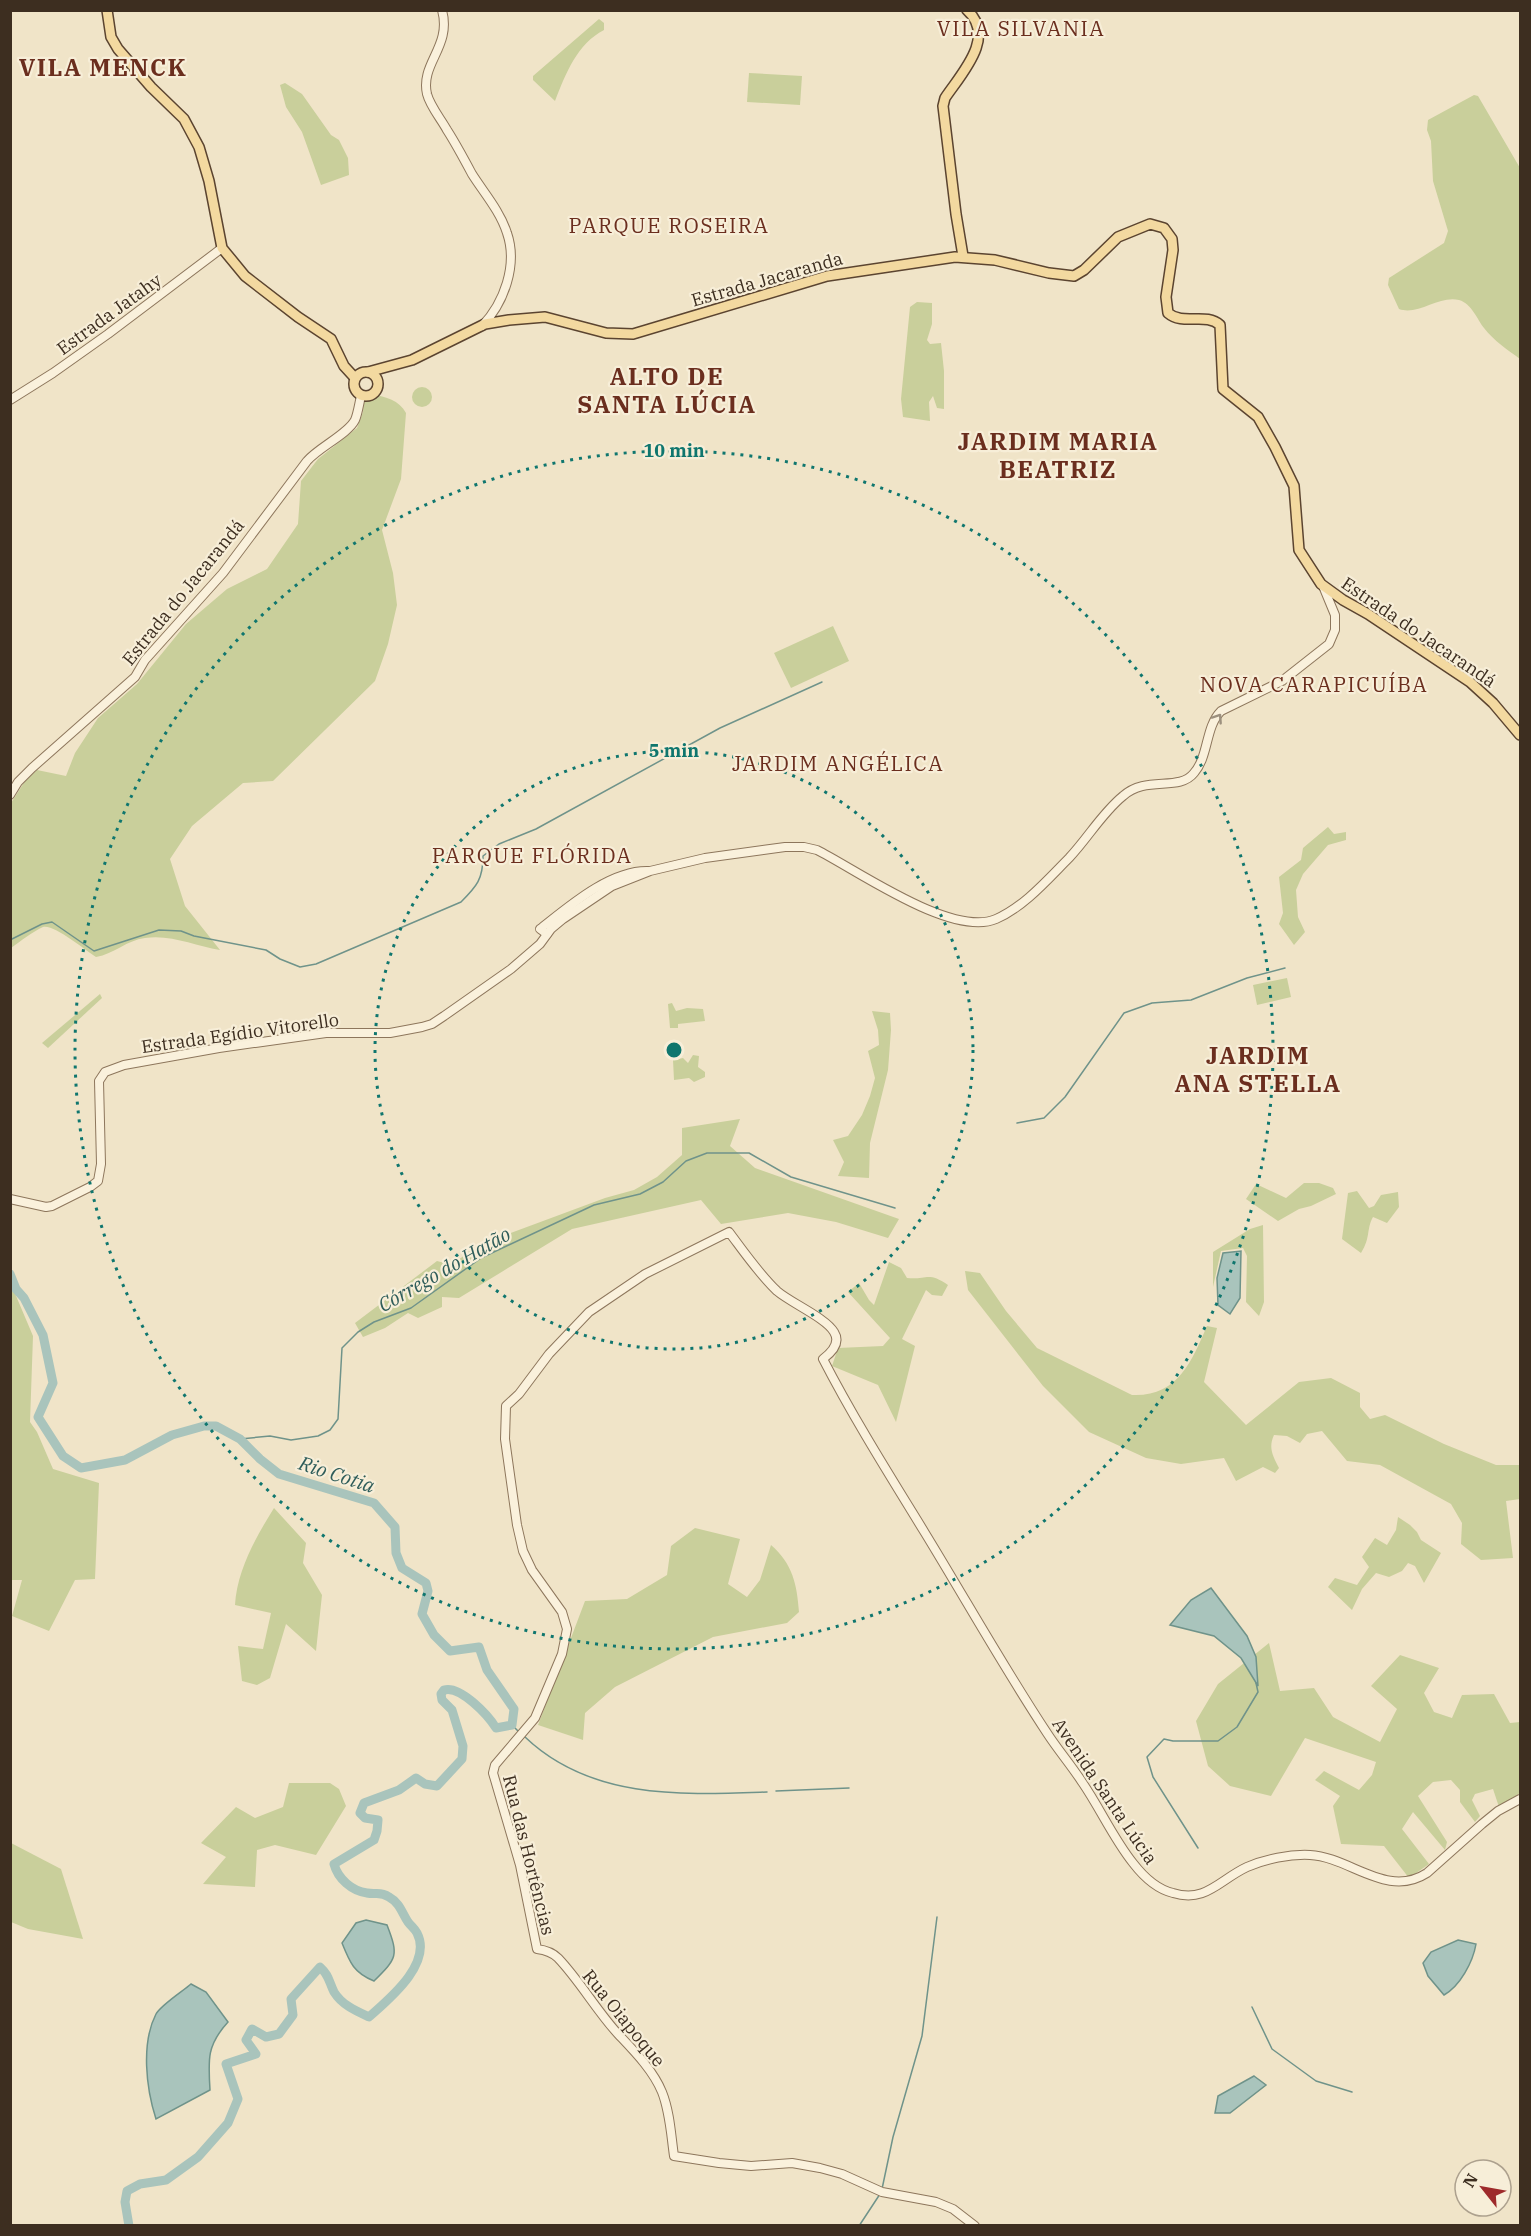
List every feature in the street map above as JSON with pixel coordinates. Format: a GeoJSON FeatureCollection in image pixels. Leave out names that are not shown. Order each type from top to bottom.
{"type":"FeatureCollection","features":[{"type":"Feature","properties":{"kind":"main road"},"geometry":{"type":"LineString","coordinates":[[107,10],[111,37],[118,49],[151,87],[184,119],[199,147],[210,181],[222,249],[245,276],[331,339],[344,366],[355,378]]}},
{"type":"Feature","properties":{"kind":"main road"},"geometry":{"type":"LineString","coordinates":[[963,256],[943,106],[945,98],[973,54],[979,40],[977,22],[967,10]]}},
{"type":"Feature","properties":{"kind":"main road","name":"Estrada do Jacarandá"},"geometry":{"type":"LineString","coordinates":[[1074,276],[1084,270],[1111,242],[1139,227],[1155,224],[1170,234],[1173,250],[1166,309],[1177,319],[1209,320],[1220,325],[1223,389],[1258,417],[1275,447],[1294,486],[1299,550],[1321,584],[1470,682],[1493,703],[1521,735]]}},
{"type":"Feature","properties":{"kind":"main road","name":"Estrada Jacaranda"},"geometry":{"type":"LineString","coordinates":[[481,327],[509,320],[545,317],[583,325],[606,333],[633,334],[827,276],[963,256],[1074,276]]}},
{"type":"Feature","properties":{"kind":"main road"},"geometry":{"type":"LineString","coordinates":[[389,366],[373,395],[361,396],[354,388],[358,374],[412,360],[481,327]]}},
{"type":"Feature","properties":{"kind":"main road"},"geometry":{"type":"LineString","coordinates":[[368,372],[375,376],[378,383]]}},
{"type":"Feature","properties":{"kind":"street"},"geometry":{"type":"LineString","coordinates":[[442,10],[445,24],[443,38],[427,76],[429,98],[494,207],[509,240],[510,268],[506,284],[493,314],[481,327]]}},
{"type":"Feature","properties":{"kind":"street","name":"Estrada Jatahy"},"geometry":{"type":"LineString","coordinates":[[10,400],[53,373],[222,249]]}},
{"type":"Feature","properties":{"kind":"street","name":"Estrada do Jacarandá"},"geometry":{"type":"LineString","coordinates":[[10,795],[18,782],[32,768],[135,676],[145,660],[225,571],[306,461],[323,445],[350,427],[356,418],[361,396]]}},
{"type":"Feature","properties":{"kind":"street","name":"Estrada do Jacarandá"},"geometry":{"type":"LineString","coordinates":[[959,919],[983,922],[995,920],[1014,909],[1069,857],[1117,801],[1129,791],[1148,783],[1184,781],[1196,771],[1218,714],[1282,681],[1329,644],[1335,630],[1335,615],[1321,584]]}},
{"type":"Feature","properties":{"kind":"street","name":"Estrada Egídio Vitorello"},"geometry":{"type":"LineString","coordinates":[[10,1199],[46,1207],[52,1206],[98,1181],[101,1164],[99,1081],[105,1071],[134,1063],[275,1040],[326,1034],[390,1033],[432,1024],[510,969],[540,944],[543,932],[612,886],[650,871],[739,853],[804,847],[830,856],[909,902],[959,919]]}},
{"type":"Feature","properties":{"kind":"street","name":"Rua das Hortências"},"geometry":{"type":"LineString","coordinates":[[537,1949],[520,1864],[493,1773],[495,1765],[535,1718],[562,1654],[567,1629],[562,1612],[532,1570],[523,1551],[505,1439],[506,1406],[519,1394],[549,1354],[589,1312],[645,1274],[729,1232],[776,1290],[834,1331],[836,1336],[834,1348],[823,1359]]}},
{"type":"Feature","properties":{"kind":"street","name":"Avenida Santa Lúcia"},"geometry":{"type":"LineString","coordinates":[[823,1359],[843,1399],[1028,1704],[1083,1784],[1129,1858],[1148,1880],[1162,1889],[1180,1895],[1201,1895],[1231,1876],[1258,1863],[1288,1856],[1309,1855],[1327,1858],[1384,1880],[1408,1882],[1427,1873],[1498,1811],[1521,1799]]}},
{"type":"Feature","properties":{"kind":"street","name":"Rua Oiapoque"},"geometry":{"type":"LineString","coordinates":[[537,1949],[545,1950],[558,1959],[617,2034],[632,2047],[653,2077],[666,2106],[674,2156],[751,2166],[792,2163],[842,2174],[884,2192],[936,2202],[953,2209],[975,2226]]}},
{"type":"Feature","properties":{"kind":"green space"},"geometry":{"type":"Polygon","coordinates":[[[599,19],[604,23],[604,30],[586,43],[580,51],[568,70],[555,101],[533,80],[533,76],[599,19]]]}},
{"type":"Feature","properties":{"kind":"green space"},"geometry":{"type":"Polygon","coordinates":[[[749,73],[802,76],[800,105],[747,102],[749,73]]]}},
{"type":"Feature","properties":{"kind":"green space"},"geometry":{"type":"Polygon","coordinates":[[[285,83],[302,94],[331,135],[339,140],[348,158],[349,175],[321,185],[302,132],[286,107],[280,85],[285,83]]]}},
{"type":"Feature","properties":{"kind":"green space"},"geometry":{"type":"Polygon","coordinates":[[[1474,95],[1478,96],[1520,168],[1520,359],[1492,337],[1464,302],[1451,299],[1414,310],[1399,309],[1388,285],[1389,278],[1444,243],[1448,231],[1433,181],[1431,141],[1427,130],[1428,120],[1474,95]]]}},
{"type":"Feature","properties":{"kind":"green space"},"geometry":{"type":"Polygon","coordinates":[[[917,302],[932,303],[932,324],[927,340],[930,344],[941,343],[944,409],[937,408],[933,396],[929,402],[930,421],[903,417],[901,399],[910,307],[917,302]]]}},
{"type":"Feature","properties":{"kind":"green space"},"geometry":{"type":"Polygon","coordinates":[[[422,387],[429,390],[432,397],[429,404],[422,407],[415,404],[412,397],[415,390],[422,387]]]}},
{"type":"Feature","properties":{"kind":"green space"},"geometry":{"type":"Polygon","coordinates":[[[372,394],[396,402],[406,413],[401,479],[382,530],[393,573],[397,605],[388,644],[375,681],[273,781],[243,783],[192,826],[170,859],[185,906],[220,950],[155,937],[138,939],[96,957],[62,933],[48,927],[43,927],[11,948],[11,803],[25,781],[37,770],[66,776],[75,753],[98,718],[137,684],[186,624],[227,589],[267,569],[298,524],[301,481],[318,459],[357,428],[363,412],[364,400],[372,394]]]}},
{"type":"Feature","properties":{"kind":"green space"},"geometry":{"type":"Polygon","coordinates":[[[833,626],[849,661],[791,688],[774,653],[833,626]]]}},
{"type":"Feature","properties":{"kind":"green space"},"geometry":{"type":"Polygon","coordinates":[[[1328,827],[1334,834],[1346,832],[1346,840],[1328,845],[1303,874],[1296,890],[1298,917],[1305,932],[1294,945],[1279,924],[1283,913],[1279,877],[1301,860],[1303,848],[1328,827]]]}},
{"type":"Feature","properties":{"kind":"green space"},"geometry":{"type":"Polygon","coordinates":[[[1287,978],[1291,997],[1257,1005],[1253,985],[1287,978]]]}},
{"type":"Feature","properties":{"kind":"green space"},"geometry":{"type":"Polygon","coordinates":[[[100,994],[102,998],[48,1048],[42,1043],[100,994]]]}},
{"type":"Feature","properties":{"kind":"green space"},"geometry":{"type":"Polygon","coordinates":[[[672,1003],[676,1011],[687,1008],[703,1009],[705,1021],[678,1024],[678,1028],[670,1028],[668,1004],[672,1003]]]}},
{"type":"Feature","properties":{"kind":"green space"},"geometry":{"type":"Polygon","coordinates":[[[872,1011],[890,1013],[891,1030],[888,1070],[870,1143],[869,1178],[838,1176],[844,1162],[833,1140],[848,1136],[862,1115],[875,1078],[868,1051],[879,1045],[878,1030],[872,1011]]]}},
{"type":"Feature","properties":{"kind":"green space"},"geometry":{"type":"Polygon","coordinates":[[[693,1055],[699,1056],[698,1067],[705,1072],[705,1077],[694,1082],[689,1078],[674,1080],[673,1060],[683,1058],[688,1063],[693,1055]]]}},
{"type":"Feature","properties":{"kind":"green space"},"geometry":{"type":"Polygon","coordinates":[[[740,1119],[730,1146],[755,1168],[899,1219],[888,1238],[836,1222],[788,1213],[721,1224],[701,1200],[572,1229],[459,1298],[442,1297],[442,1307],[418,1318],[408,1313],[385,1328],[363,1337],[355,1323],[437,1261],[452,1265],[476,1246],[605,1198],[634,1190],[657,1177],[682,1155],[682,1128],[740,1119]]]}},
{"type":"Feature","properties":{"kind":"green space"},"geometry":{"type":"Polygon","coordinates":[[[1304,1183],[1319,1183],[1333,1188],[1336,1194],[1299,1209],[1278,1221],[1246,1199],[1256,1184],[1286,1198],[1304,1183]]]}},
{"type":"Feature","properties":{"kind":"green space"},"geometry":{"type":"Polygon","coordinates":[[[1357,1191],[1369,1208],[1374,1206],[1381,1195],[1398,1192],[1399,1207],[1387,1223],[1373,1217],[1361,1253],[1342,1239],[1348,1193],[1357,1191]]]}},
{"type":"Feature","properties":{"kind":"green space"},"geometry":{"type":"Polygon","coordinates":[[[1263,1225],[1264,1302],[1259,1316],[1246,1302],[1247,1256],[1243,1248],[1221,1251],[1213,1287],[1213,1252],[1250,1229],[1263,1225]]]}},
{"type":"Feature","properties":{"kind":"green space"},"geometry":{"type":"Polygon","coordinates":[[[889,1262],[901,1268],[907,1278],[932,1277],[948,1285],[942,1296],[932,1295],[926,1290],[902,1339],[915,1346],[896,1422],[878,1385],[832,1366],[838,1348],[883,1346],[890,1338],[848,1292],[859,1283],[874,1305],[889,1262]]]}},
{"type":"Feature","properties":{"kind":"green space"},"geometry":{"type":"Polygon","coordinates":[[[965,1271],[980,1273],[1006,1311],[1037,1348],[1132,1395],[1147,1394],[1171,1384],[1188,1365],[1207,1326],[1217,1328],[1204,1382],[1246,1425],[1299,1382],[1331,1378],[1360,1393],[1360,1407],[1370,1419],[1385,1415],[1444,1444],[1496,1465],[1520,1465],[1520,1499],[1506,1501],[1513,1558],[1481,1560],[1461,1544],[1462,1523],[1451,1504],[1380,1465],[1347,1461],[1322,1431],[1307,1434],[1300,1443],[1287,1436],[1274,1435],[1271,1448],[1279,1468],[1275,1473],[1263,1467],[1236,1481],[1224,1458],[1181,1464],[1146,1458],[1089,1432],[1043,1386],[968,1290],[965,1271]]]}},
{"type":"Feature","properties":{"kind":"green space"},"geometry":{"type":"Polygon","coordinates":[[[11,1284],[33,1336],[30,1422],[37,1432],[53,1469],[99,1483],[95,1579],[75,1580],[49,1631],[12,1616],[22,1580],[10,1580],[11,1284]]]}},
{"type":"Feature","properties":{"kind":"green space"},"geometry":{"type":"Polygon","coordinates":[[[274,1508],[306,1543],[303,1563],[322,1595],[316,1651],[286,1624],[270,1678],[257,1685],[242,1681],[238,1646],[263,1649],[271,1613],[235,1605],[243,1567],[254,1542],[274,1508]]]}},
{"type":"Feature","properties":{"kind":"green space"},"geometry":{"type":"Polygon","coordinates":[[[1398,1517],[1417,1532],[1421,1540],[1441,1553],[1424,1583],[1415,1566],[1408,1563],[1402,1571],[1389,1577],[1376,1573],[1362,1589],[1352,1610],[1328,1587],[1335,1578],[1357,1585],[1369,1567],[1362,1557],[1375,1538],[1387,1545],[1396,1530],[1398,1517]]]}},
{"type":"Feature","properties":{"kind":"green space"},"geometry":{"type":"Polygon","coordinates":[[[695,1528],[740,1539],[728,1584],[747,1597],[760,1580],[771,1545],[789,1567],[797,1593],[799,1612],[787,1623],[713,1637],[615,1687],[585,1713],[583,1740],[538,1725],[585,1601],[627,1599],[667,1575],[671,1546],[695,1528]]]}},
{"type":"Feature","properties":{"kind":"green space"},"geometry":{"type":"Polygon","coordinates":[[[1269,1643],[1280,1691],[1314,1688],[1333,1717],[1380,1742],[1397,1709],[1371,1686],[1400,1655],[1439,1668],[1424,1693],[1434,1712],[1452,1718],[1462,1695],[1494,1694],[1510,1723],[1520,1722],[1520,1793],[1499,1807],[1493,1789],[1475,1794],[1472,1800],[1480,1816],[1475,1822],[1460,1802],[1460,1790],[1451,1780],[1433,1782],[1418,1796],[1447,1842],[1445,1850],[1413,1812],[1402,1829],[1429,1864],[1409,1878],[1384,1846],[1341,1844],[1333,1806],[1340,1796],[1315,1780],[1324,1771],[1359,1790],[1372,1775],[1376,1762],[1305,1738],[1271,1796],[1230,1786],[1208,1766],[1196,1721],[1218,1684],[1269,1643]]]}},
{"type":"Feature","properties":{"kind":"green space"},"geometry":{"type":"Polygon","coordinates":[[[289,1783],[330,1783],[339,1789],[346,1806],[316,1855],[275,1845],[257,1850],[255,1887],[203,1884],[226,1857],[201,1843],[236,1807],[255,1818],[283,1807],[289,1783]]]}},
{"type":"Feature","properties":{"kind":"green space"},"geometry":{"type":"Polygon","coordinates":[[[11,1843],[61,1869],[83,1939],[28,1929],[11,1922],[11,1843]]]}},
{"type":"Feature","properties":{"kind":"water"},"geometry":{"type":"Polygon","coordinates":[[[1241,1251],[1240,1298],[1230,1314],[1218,1305],[1217,1278],[1223,1253],[1241,1251]]]}},
{"type":"Feature","properties":{"kind":"water"},"geometry":{"type":"Polygon","coordinates":[[[1211,1588],[1247,1636],[1256,1657],[1258,1686],[1241,1658],[1214,1636],[1170,1625],[1191,1600],[1211,1588]]]}},
{"type":"Feature","properties":{"kind":"water"},"geometry":{"type":"Polygon","coordinates":[[[366,1920],[387,1925],[394,1950],[391,1961],[374,1981],[354,1967],[342,1943],[356,1923],[366,1920]]]}},
{"type":"Feature","properties":{"kind":"water"},"geometry":{"type":"Polygon","coordinates":[[[1458,1940],[1476,1944],[1469,1966],[1455,1986],[1444,1995],[1428,1976],[1423,1963],[1431,1952],[1458,1940]]]}},
{"type":"Feature","properties":{"kind":"water"},"geometry":{"type":"Polygon","coordinates":[[[191,1984],[206,1992],[228,2022],[216,2038],[210,2053],[210,2090],[156,2119],[147,2066],[151,2026],[159,2010],[191,1984]]]}},
{"type":"Feature","properties":{"kind":"water"},"geometry":{"type":"Polygon","coordinates":[[[1254,2076],[1266,2085],[1230,2113],[1215,2113],[1218,2096],[1254,2076]]]}},
{"type":"Feature","properties":{"kind":"waterway"},"geometry":{"type":"LineString","coordinates":[[10,940],[42,924],[52,922],[94,951],[159,930],[181,931],[194,936],[266,950],[300,967],[316,964],[461,902],[478,882],[482,871],[483,856],[499,844],[536,829],[720,728],[822,682]]}},
{"type":"Feature","properties":{"kind":"waterway","name":"Córrego do Hatão"},"geometry":{"type":"LineString","coordinates":[[1017,1123],[1044,1118],[1065,1097],[1124,1013],[1152,1003],[1191,1000],[1247,978],[1285,968]]}},
{"type":"Feature","properties":{"kind":"waterway","name":"Córrego do Hatão"},"geometry":{"type":"LineString","coordinates":[[240,1439],[270,1436],[291,1440],[318,1436],[330,1430],[338,1419],[342,1348],[358,1332],[374,1322],[411,1308],[481,1258],[594,1205],[640,1194],[663,1182],[686,1161],[707,1153],[749,1153],[791,1177],[895,1208]]}},
{"type":"Feature","properties":{"kind":"waterway","name":"Rio Cotia"},"geometry":{"type":"LineString","coordinates":[[10,1274],[16,1289],[24,1298],[43,1335],[53,1383],[38,1417],[63,1456],[81,1468],[125,1460],[172,1435],[204,1426],[216,1426],[240,1439],[279,1474],[374,1503],[395,1527],[396,1553],[402,1568],[426,1583],[428,1591],[422,1614],[434,1635],[450,1651],[479,1647],[487,1670],[514,1709],[512,1725],[496,1728],[487,1716],[465,1696],[458,1692],[444,1690],[441,1694],[442,1700],[452,1710],[463,1746],[462,1759],[437,1786],[425,1784],[416,1778],[399,1790],[364,1803],[360,1813],[365,1818],[378,1820],[374,1840],[334,1864],[339,1875],[351,1887],[361,1892],[383,1894],[393,1899],[416,1932],[420,1945],[419,1957],[406,1980],[369,2017],[341,2001],[320,1967],[291,1999],[293,2015],[279,2034],[266,2037],[252,2029],[246,2040],[256,2054],[226,2064],[238,2099],[228,2123],[198,2157],[166,2180],[140,2184],[127,2191],[125,2202],[129,2226]]}},
{"type":"Feature","properties":{"kind":"waterway"},"geometry":{"type":"LineString","coordinates":[[1198,1848],[1153,1777],[1147,1757],[1164,1739],[1218,1741],[1237,1727],[1258,1692],[1256,1683]]}},
{"type":"Feature","properties":{"kind":"waterway"},"geometry":{"type":"LineString","coordinates":[[512,1725],[518,1731]]}},
{"type":"Feature","properties":{"kind":"waterway"},"geometry":{"type":"LineString","coordinates":[[525,1737],[551,1758],[579,1773],[608,1783],[670,1793],[767,1792]]}},
{"type":"Feature","properties":{"kind":"waterway"},"geometry":{"type":"LineString","coordinates":[[776,1791],[849,1788]]}},
{"type":"Feature","properties":{"kind":"waterway"},"geometry":{"type":"LineString","coordinates":[[882,2189],[893,2137],[922,2036],[937,1917]]}},
{"type":"Feature","properties":{"kind":"waterway"},"geometry":{"type":"LineString","coordinates":[[1252,2007],[1272,2049],[1316,2081],[1352,2092]]}},
{"type":"Feature","properties":{"kind":"waterway"},"geometry":{"type":"LineString","coordinates":[[859,2226],[880,2194]]}},
{"type":"Feature","properties":{"kind":"district","name":"VILA SILVANIA"},"geometry":{"type":"Point","coordinates":[1021,28]}},
{"type":"Feature","properties":{"kind":"district","name":"VILA MENCK"},"geometry":{"type":"Point","coordinates":[103,67]}},
{"type":"Feature","properties":{"kind":"district","name":"PARQUE ROSEIRA"},"geometry":{"type":"Point","coordinates":[669,225]}},
{"type":"Feature","properties":{"kind":"district","name":"ALTO DE SANTA LÚCIA"},"geometry":{"type":"Point","coordinates":[667,390]}},
{"type":"Feature","properties":{"kind":"district","name":"JARDIM MARIA BEATRIZ"},"geometry":{"type":"Point","coordinates":[1058,455]}},
{"type":"Feature","properties":{"kind":"district","name":"NOVA CARAPICUÍBA"},"geometry":{"type":"Point","coordinates":[1314,684]}},
{"type":"Feature","properties":{"kind":"district","name":"JARDIM ANGÉLICA"},"geometry":{"type":"Point","coordinates":[838,763]}},
{"type":"Feature","properties":{"kind":"district","name":"PARQUE FLÓRIDA"},"geometry":{"type":"Point","coordinates":[532,855]}},
{"type":"Feature","properties":{"kind":"district","name":"JARDIM ANA STELLA"},"geometry":{"type":"Point","coordinates":[1258,1069]}}]}
